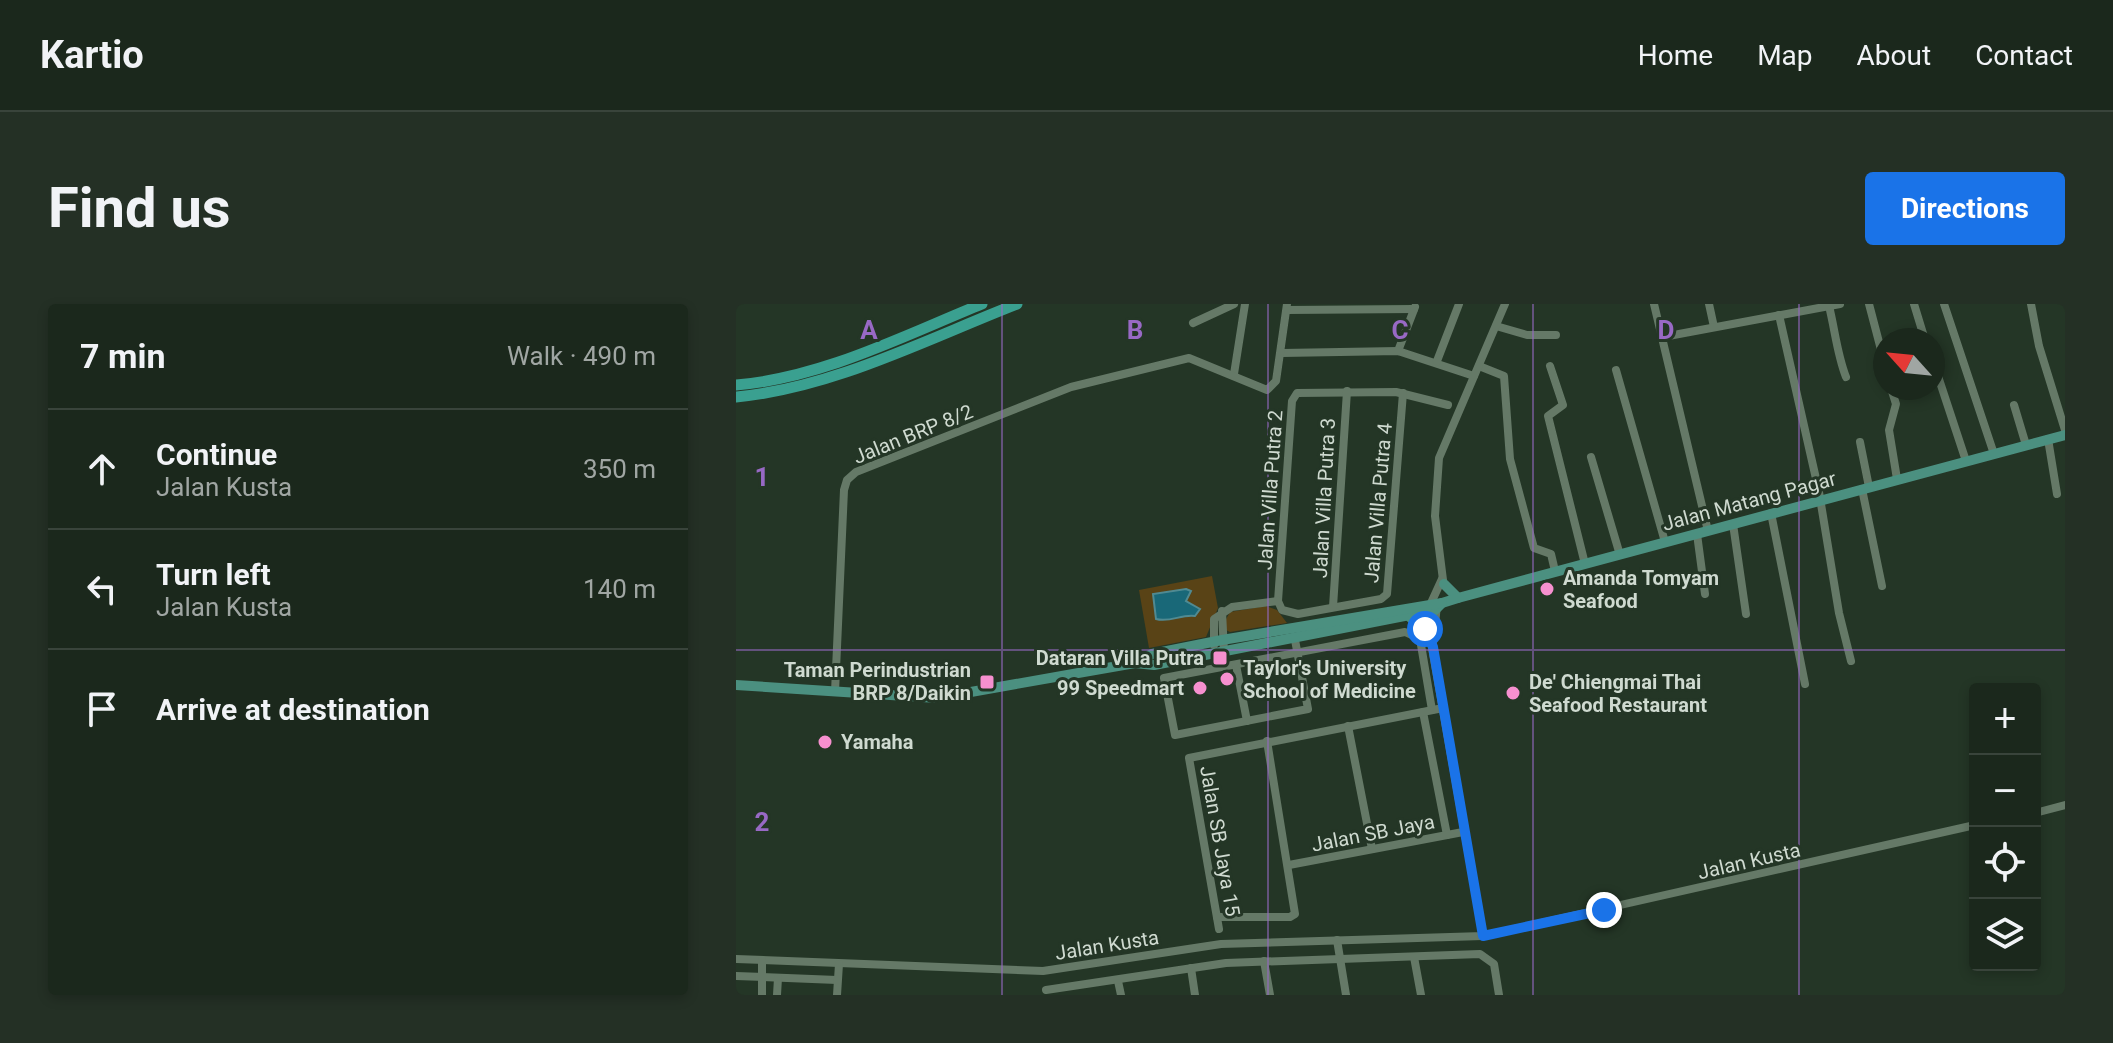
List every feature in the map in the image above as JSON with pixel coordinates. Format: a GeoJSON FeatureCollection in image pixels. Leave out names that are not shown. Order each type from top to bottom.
{"type":"FeatureCollection","features":[{"type":"Feature","properties":{"kind":"highway"},"geometry":{"type":"LineString","coordinates":[[736,385],[800,373],[857,355],[982,304]]}},
{"type":"Feature","properties":{"kind":"highway"},"geometry":{"type":"LineString","coordinates":[[736,397],[808,383],[1017,304]]}},
{"type":"Feature","properties":{"kind":"main road","name":"Jalan Matang Pagar"},"geometry":{"type":"LineString","coordinates":[[1435,604],[1994,454],[2065,432]]}},
{"type":"Feature","properties":{"kind":"main road"},"geometry":{"type":"LineString","coordinates":[[1443,581],[1458,598]]}},
{"type":"Feature","properties":{"kind":"main road"},"geometry":{"type":"LineString","coordinates":[[1219,647],[1357,615],[1408,612],[1418,599],[1435,604]]}},
{"type":"Feature","properties":{"kind":"main road"},"geometry":{"type":"LineString","coordinates":[[736,685],[946,697],[1135,663],[1152,654],[1295,640],[1367,625],[1435,604]]}},
{"type":"Feature","properties":{"kind":"main road"},"geometry":{"type":"LineString","coordinates":[[1408,612],[1429,635]]}},
{"type":"Feature","properties":{"kind":"main road"},"geometry":{"type":"LineString","coordinates":[[1357,615],[1356,620],[1367,625]]}},
{"type":"Feature","properties":{"kind":"street"},"geometry":{"type":"LineString","coordinates":[[1193,323],[1234,304]]}},
{"type":"Feature","properties":{"kind":"street"},"geometry":{"type":"LineString","coordinates":[[1245,304],[1234,374],[1267,390],[1276,381],[1287,307],[1415,306],[1398,351]]}},
{"type":"Feature","properties":{"kind":"street"},"geometry":{"type":"LineString","coordinates":[[1437,361],[1459,304]]}},
{"type":"Feature","properties":{"kind":"street"},"geometry":{"type":"LineString","coordinates":[[1483,936],[1429,635],[1443,581],[1435,516],[1439,458],[1505,304]]}},
{"type":"Feature","properties":{"kind":"street"},"geometry":{"type":"LineString","coordinates":[[1654,304],[1703,532],[1705,594]]}},
{"type":"Feature","properties":{"kind":"street"},"geometry":{"type":"LineString","coordinates":[[1709,304],[1714,327]]}},
{"type":"Feature","properties":{"kind":"street"},"geometry":{"type":"LineString","coordinates":[[1663,337],[1840,304]]}},
{"type":"Feature","properties":{"kind":"street"},"geometry":{"type":"LineString","coordinates":[[1869,304],[1875,328]]}},
{"type":"Feature","properties":{"kind":"street"},"geometry":{"type":"LineString","coordinates":[[1914,304],[1921,328]]}},
{"type":"Feature","properties":{"kind":"street"},"geometry":{"type":"LineString","coordinates":[[1944,304],[1994,454]]}},
{"type":"Feature","properties":{"kind":"street"},"geometry":{"type":"LineString","coordinates":[[2031,304],[2039,346],[2065,432]]}},
{"type":"Feature","properties":{"kind":"street"},"geometry":{"type":"LineString","coordinates":[[1824,305],[1837,337],[1837,353],[1846,377]]}},
{"type":"Feature","properties":{"kind":"street"},"geometry":{"type":"LineString","coordinates":[[1779,315],[1851,661]]}},
{"type":"Feature","properties":{"kind":"street"},"geometry":{"type":"LineString","coordinates":[[1496,326],[1527,335],[1556,335]]}},
{"type":"Feature","properties":{"kind":"street"},"geometry":{"type":"LineString","coordinates":[[1282,353],[1398,351],[1437,361],[1474,376]]}},
{"type":"Feature","properties":{"kind":"street","name":"Jalan BRP 8/2"},"geometry":{"type":"LineString","coordinates":[[835,692],[847,480],[856,472],[1071,387],[1195,357],[1234,374]]}},
{"type":"Feature","properties":{"kind":"street"},"geometry":{"type":"LineString","coordinates":[[1479,366],[1504,376],[1510,459],[1519,497],[1534,548],[1551,554],[1555,571]]}},
{"type":"Feature","properties":{"kind":"street"},"geometry":{"type":"LineString","coordinates":[[1550,366],[1563,405],[1548,416],[1585,564]]}},
{"type":"Feature","properties":{"kind":"street"},"geometry":{"type":"LineString","coordinates":[[1616,370],[1665,542]]}},
{"type":"Feature","properties":{"kind":"street","name":"Jalan Villa Putra 2"},"geometry":{"type":"LineString","coordinates":[[1278,601],[1292,401],[1301,390],[1403,393],[1448,405]]}},
{"type":"Feature","properties":{"kind":"street","name":"Jalan Villa Putra 3"},"geometry":{"type":"LineString","coordinates":[[1333,607],[1347,391]]}},
{"type":"Feature","properties":{"kind":"street","name":"Jalan Villa Putra 4"},"geometry":{"type":"LineString","coordinates":[[1278,601],[1287,613],[1381,599],[1390,588],[1403,393]]}},
{"type":"Feature","properties":{"kind":"street"},"geometry":{"type":"LineString","coordinates":[[1945,397],[1966,461]]}},
{"type":"Feature","properties":{"kind":"street"},"geometry":{"type":"LineString","coordinates":[[1895,400],[1889,430],[1897,479]]}},
{"type":"Feature","properties":{"kind":"street"},"geometry":{"type":"LineString","coordinates":[[2014,405],[2026,445]]}},
{"type":"Feature","properties":{"kind":"street"},"geometry":{"type":"LineString","coordinates":[[2048,439],[2057,494]]}},
{"type":"Feature","properties":{"kind":"street"},"geometry":{"type":"LineString","coordinates":[[1860,442],[1882,586]]}},
{"type":"Feature","properties":{"kind":"street"},"geometry":{"type":"LineString","coordinates":[[1591,457],[1620,555]]}},
{"type":"Feature","properties":{"kind":"street"},"geometry":{"type":"LineString","coordinates":[[1771,513],[1805,684]]}},
{"type":"Feature","properties":{"kind":"street"},"geometry":{"type":"LineString","coordinates":[[1733,524],[1746,614]]}},
{"type":"Feature","properties":{"kind":"street"},"geometry":{"type":"LineString","coordinates":[[1219,647],[1214,619],[1222,610],[1278,601]]}},
{"type":"Feature","properties":{"kind":"street"},"geometry":{"type":"LineString","coordinates":[[1433,647],[1435,604]]}},
{"type":"Feature","properties":{"kind":"street"},"geometry":{"type":"LineString","coordinates":[[1295,640],[1297,653],[1308,709],[1175,735],[1164,678],[1236,665],[1297,653],[1405,632],[1413,633],[1420,639],[1429,690],[1428,711],[1447,835]]}},
{"type":"Feature","properties":{"kind":"street"},"geometry":{"type":"LineString","coordinates":[[1236,665],[1247,721]]}},
{"type":"Feature","properties":{"kind":"street"},"geometry":{"type":"LineString","coordinates":[[1429,690],[1439,688]]}},
{"type":"Feature","properties":{"kind":"street"},"geometry":{"type":"LineString","coordinates":[[1217,917],[1292,917],[1289,865],[1267,741],[1443,708]]}},
{"type":"Feature","properties":{"kind":"street"},"geometry":{"type":"LineString","coordinates":[[1348,726],[1372,849]]}},
{"type":"Feature","properties":{"kind":"street","name":"Jalan SB Jaya 15"},"geometry":{"type":"LineString","coordinates":[[1219,929],[1189,758],[1267,741]]}},
{"type":"Feature","properties":{"kind":"street"},"geometry":{"type":"LineString","coordinates":[[2041,811],[2065,805]]}},
{"type":"Feature","properties":{"kind":"street","name":"Jalan Kusta"},"geometry":{"type":"LineString","coordinates":[[736,959],[1043,971],[1221,944],[1483,936],[1969,826]]}},
{"type":"Feature","properties":{"kind":"street","name":"Jalan SB Jaya"},"geometry":{"type":"LineString","coordinates":[[1289,865],[1463,832]]}},
{"type":"Feature","properties":{"kind":"street"},"geometry":{"type":"LineString","coordinates":[[1337,940],[1346,995]]}},
{"type":"Feature","properties":{"kind":"street"},"geometry":{"type":"LineString","coordinates":[[1043,971],[1047,993],[1191,968],[1264,961],[1480,954],[1494,964],[1499,995]]}},
{"type":"Feature","properties":{"kind":"street"},"geometry":{"type":"LineString","coordinates":[[1414,957],[1421,995]]}},
{"type":"Feature","properties":{"kind":"street"},"geometry":{"type":"LineString","coordinates":[[762,960],[762,995]]}},
{"type":"Feature","properties":{"kind":"street"},"geometry":{"type":"LineString","coordinates":[[1264,961],[1270,995]]}},
{"type":"Feature","properties":{"kind":"street"},"geometry":{"type":"LineString","coordinates":[[837,995],[839,964]]}},
{"type":"Feature","properties":{"kind":"street"},"geometry":{"type":"LineString","coordinates":[[1191,968],[1195,995]]}},
{"type":"Feature","properties":{"kind":"street"},"geometry":{"type":"LineString","coordinates":[[736,976],[837,980]]}},
{"type":"Feature","properties":{"kind":"street"},"geometry":{"type":"LineString","coordinates":[[777,995],[778,978]]}},
{"type":"Feature","properties":{"kind":"street"},"geometry":{"type":"LineString","coordinates":[[1118,981],[1121,995]]}},
{"type":"Feature","properties":{"kind":"shaded area"},"geometry":{"type":"Polygon","coordinates":[[[1212,576],[1218,608],[1206,637],[1149,648],[1139,590],[1212,576]]]}},
{"type":"Feature","properties":{"kind":"shaded area"},"geometry":{"type":"Polygon","coordinates":[[[1266,606],[1277,610],[1287,623],[1230,632],[1226,630],[1225,621],[1230,612],[1266,606]]]}},
{"type":"Feature","properties":{"kind":"water"},"geometry":{"type":"Polygon","coordinates":[[[1191,591],[1186,601],[1200,609],[1195,616],[1156,619],[1153,594],[1191,591]]]}},
{"type":"Feature","properties":{"kind":"place","name":"Amanda Tomyam Seafood"},"geometry":{"type":"Point","coordinates":[1547,589]}},
{"type":"Feature","properties":{"kind":"place","name":"Dataran Villa Putra"},"geometry":{"type":"Point","coordinates":[1220,658]}},
{"type":"Feature","properties":{"kind":"place","name":"Taylor's University School of Medicine"},"geometry":{"type":"Point","coordinates":[1227,679]}},
{"type":"Feature","properties":{"kind":"place","name":"Taman Perindustrian BRP 8/Daikin"},"geometry":{"type":"Point","coordinates":[987,682]}},
{"type":"Feature","properties":{"kind":"place","name":"99 Speedmart"},"geometry":{"type":"Point","coordinates":[1200,688]}},
{"type":"Feature","properties":{"kind":"place","name":"De' Chiengmai Thai Seafood Restaurant"},"geometry":{"type":"Point","coordinates":[1513,693]}},
{"type":"Feature","properties":{"kind":"place","name":"Yamaha"},"geometry":{"type":"Point","coordinates":[825,742]}},
{"type":"Feature","properties":{"kind":"route"},"geometry":{"type":"LineString","coordinates":[[1425,629],[1433,647],[1483,936],[1604,910]]}}]}
